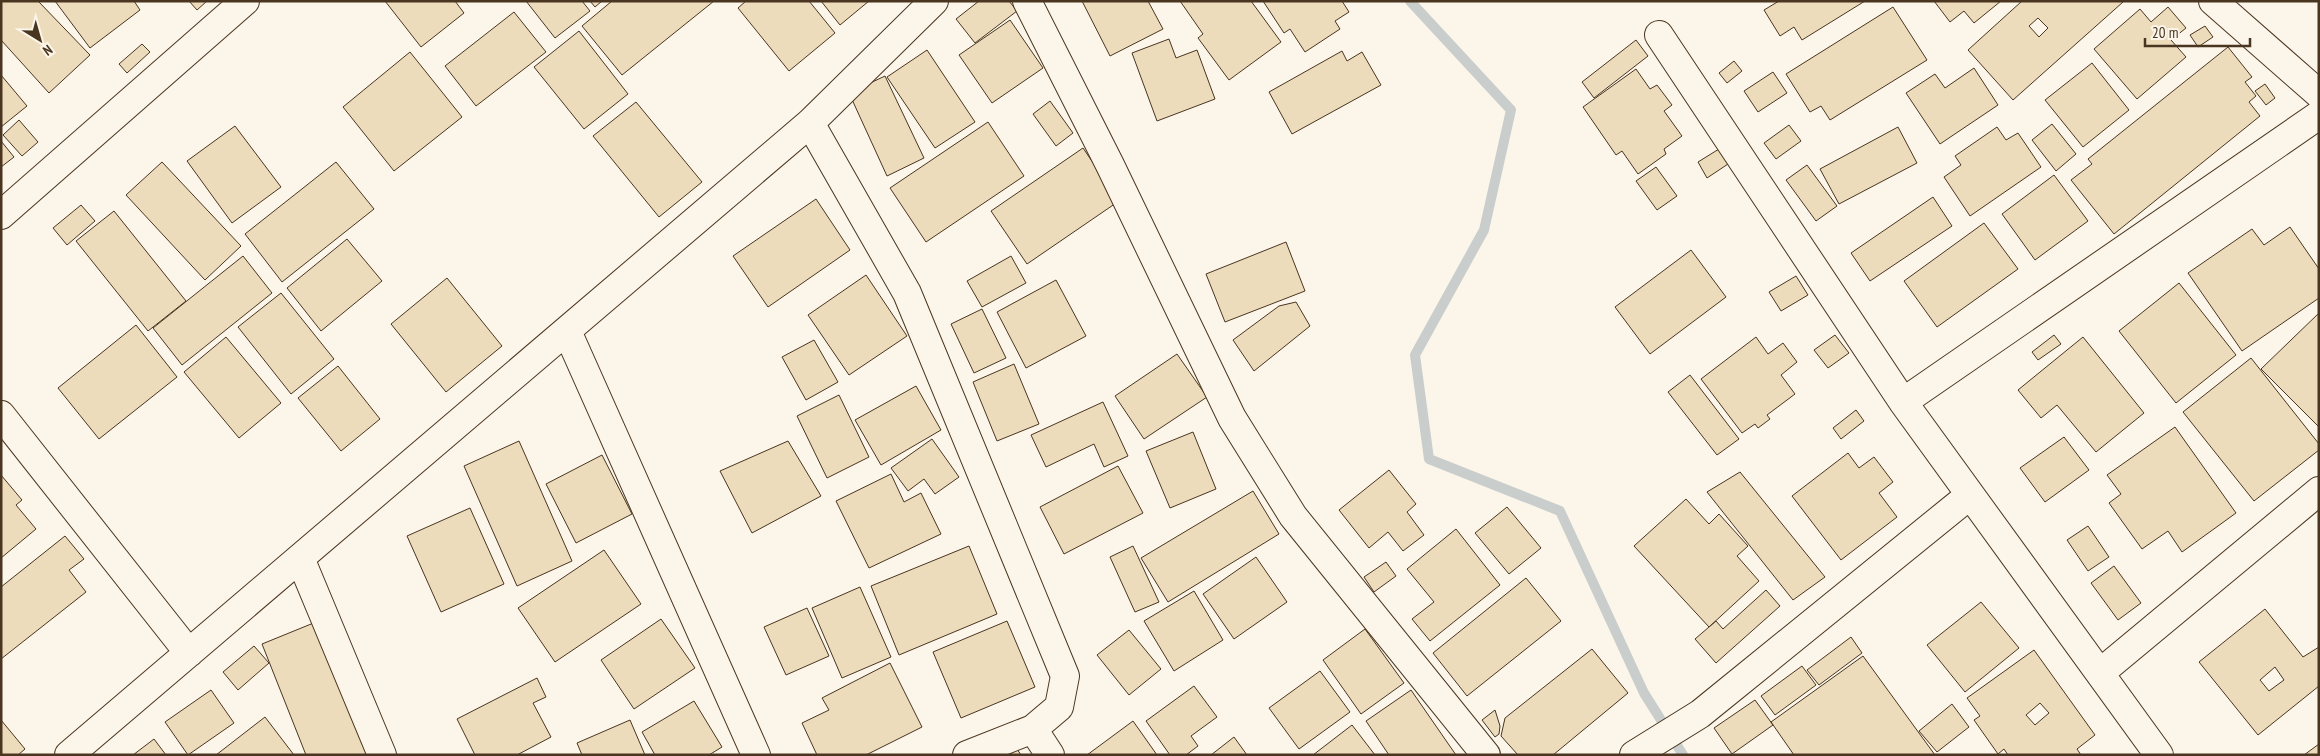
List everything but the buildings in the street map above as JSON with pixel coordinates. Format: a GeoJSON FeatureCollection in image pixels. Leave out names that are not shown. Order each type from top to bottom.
{"type":"FeatureCollection","features":[{"type":"Feature","properties":{"kind":"street"},"geometry":{"type":"LineString","coordinates":[[1,215],[245,1]]}},
{"type":"Feature","properties":{"kind":"street"},"geometry":{"type":"LineString","coordinates":[[69,755],[810,124],[934,1]]}},
{"type":"Feature","properties":{"kind":"street"},"geometry":{"type":"LineString","coordinates":[[1027,1],[1110,165],[1232,418],[1293,516],[1486,755]]}},
{"type":"Feature","properties":{"kind":"street"},"geometry":{"type":"LineString","coordinates":[[2213,1],[2319,94]]}},
{"type":"Feature","properties":{"kind":"street"},"geometry":{"type":"LineString","coordinates":[[1659,35],[1902,402],[2159,755]]}},
{"type":"Feature","properties":{"kind":"street"},"geometry":{"type":"LineString","coordinates":[[1902,402],[2319,115]]}},
{"type":"Feature","properties":{"kind":"street"},"geometry":{"type":"LineString","coordinates":[[810,124],[907,293],[1065,676],[1059,707],[1033,729],[967,755]]}},
{"type":"Feature","properties":{"kind":"street"},"geometry":{"type":"LineString","coordinates":[[567,330],[756,755]]}},
{"type":"Feature","properties":{"kind":"street"},"geometry":{"type":"LineString","coordinates":[[1,415],[189,653]]}},
{"type":"Feature","properties":{"kind":"street"},"geometry":{"type":"LineString","coordinates":[[2100,673],[2319,491]]}},
{"type":"Feature","properties":{"kind":"street"},"geometry":{"type":"LineString","coordinates":[[1634,755],[1700,714],[1970,495]]}},
{"type":"Feature","properties":{"kind":"street"},"geometry":{"type":"LineString","coordinates":[[300,558],[382,755]]}},
{"type":"Feature","properties":{"kind":"street"},"geometry":{"type":"LineString","coordinates":[[1033,729],[1050,755]]}},
{"type":"Feature","properties":{"kind":"waterway"},"geometry":{"type":"LineString","coordinates":[[1410,1],[1511,110],[1484,230],[1415,355],[1429,459],[1560,511],[1644,693],[1683,755]]}}]}
